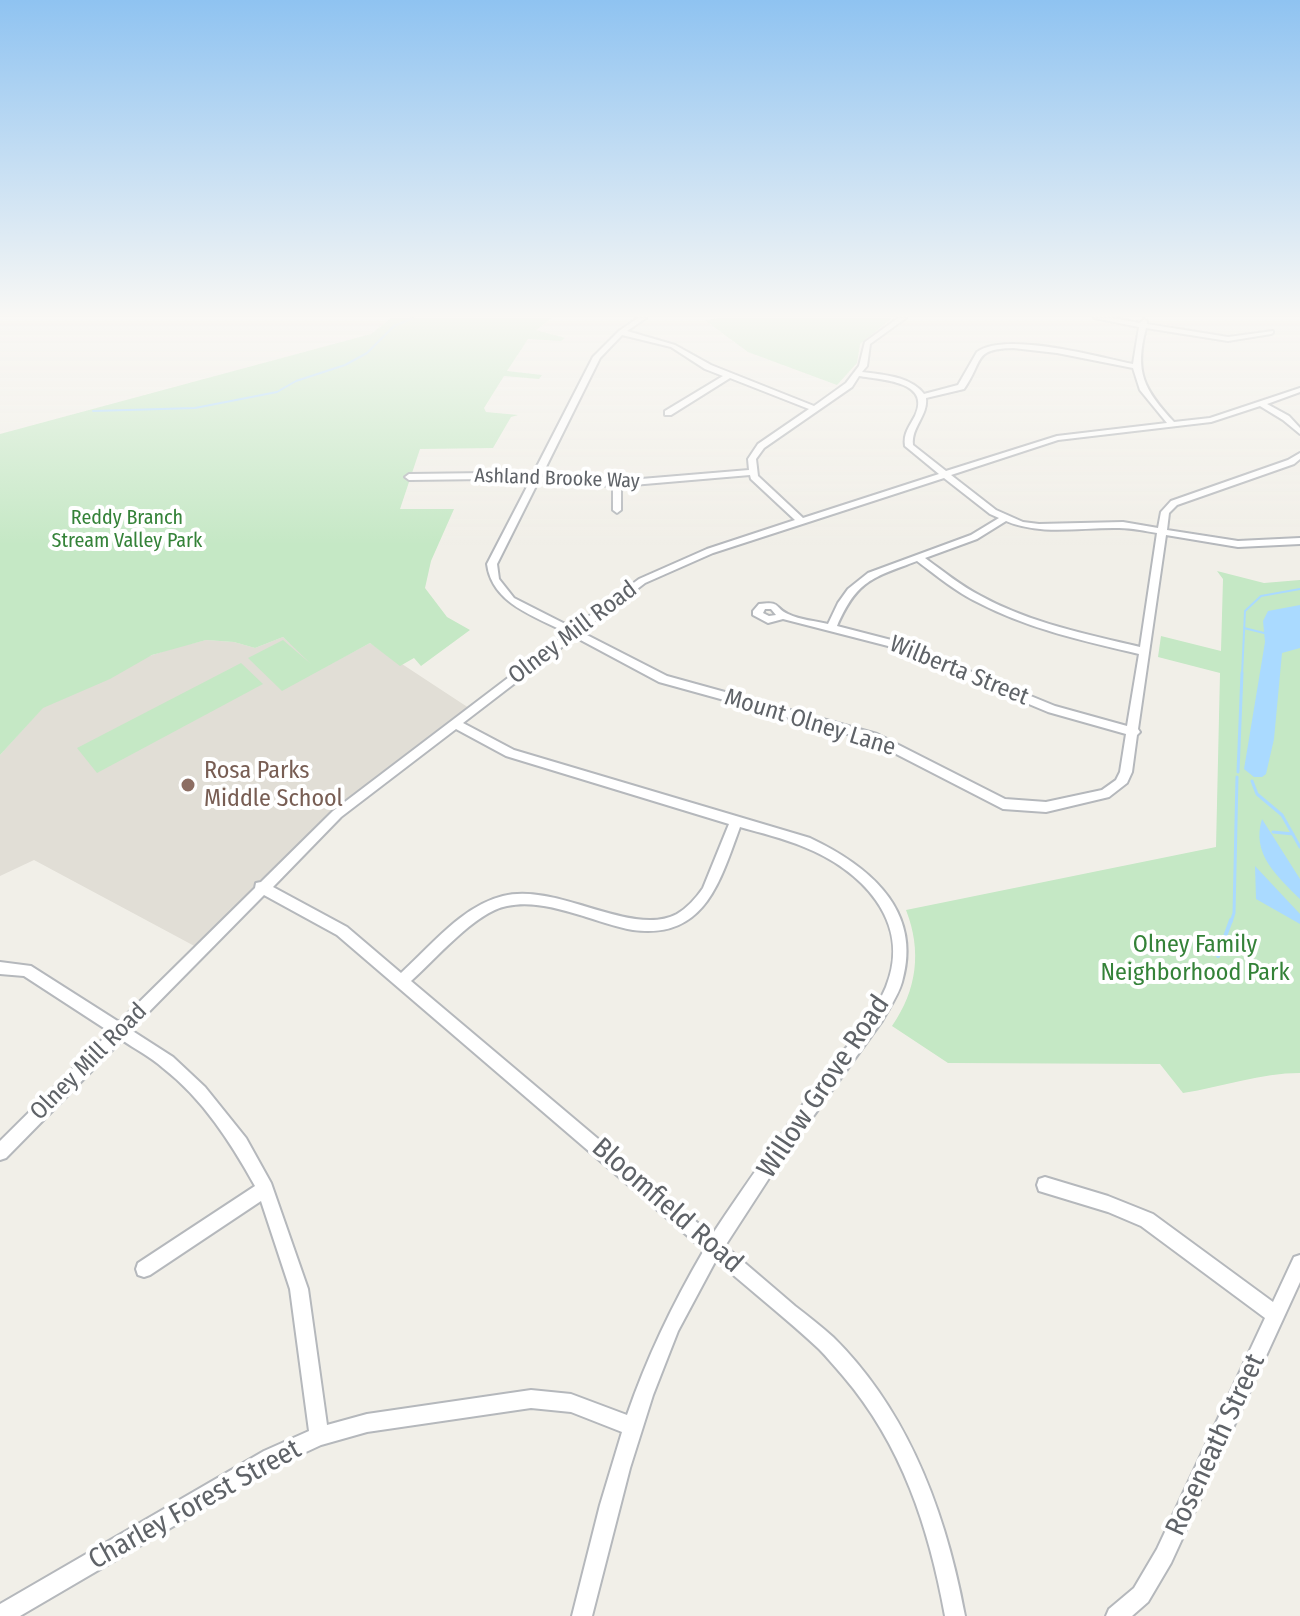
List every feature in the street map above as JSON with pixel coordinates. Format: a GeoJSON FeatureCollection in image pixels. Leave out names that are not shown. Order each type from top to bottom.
{"type":"FeatureCollection","features":[{"type":"Feature","properties":{"kind":"street","name":"Mount Olney Lane"},"geometry":{"type":"LineString","coordinates":[[578,393],[492,560],[494,579],[511,600],[663,679],[873,737],[1003,804],[1046,807],[1105,794],[1121,783],[1134,732],[1165,512],[1174,503],[1291,462],[1300,455]]}},
{"type":"Feature","properties":{"kind":"street"},"geometry":{"type":"LineString","coordinates":[[668,413],[700,393]]}},
{"type":"Feature","properties":{"kind":"street"},"geometry":{"type":"LineString","coordinates":[[774,393],[815,409]]}},
{"type":"Feature","properties":{"kind":"street"},"geometry":{"type":"LineString","coordinates":[[801,521],[757,481],[752,472],[752,459],[756,450],[837,393]]}},
{"type":"Feature","properties":{"kind":"street"},"geometry":{"type":"LineString","coordinates":[[917,393],[922,397]]}},
{"type":"Feature","properties":{"kind":"street"},"geometry":{"type":"LineString","coordinates":[[922,397],[936,393]]}},
{"type":"Feature","properties":{"kind":"street"},"geometry":{"type":"LineString","coordinates":[[1144,393],[1173,425]]}},
{"type":"Feature","properties":{"kind":"street","name":"Olney Mill Road"},"geometry":{"type":"LineString","coordinates":[[0,1152],[337,814],[642,581],[710,551],[1057,438],[1211,420],[1289,393]]}},
{"type":"Feature","properties":{"kind":"street"},"geometry":{"type":"LineString","coordinates":[[922,397],[922,406],[907,441],[913,452],[1004,518],[1039,527],[1123,525],[1238,544],[1300,541]]}},
{"type":"Feature","properties":{"kind":"street"},"geometry":{"type":"LineString","coordinates":[[1260,403],[1286,418],[1300,432]]}},
{"type":"Feature","properties":{"kind":"street","name":"Ashland Brooke Way"},"geometry":{"type":"LineString","coordinates":[[409,477],[488,476],[617,484],[752,472]]}},
{"type":"Feature","properties":{"kind":"street"},"geometry":{"type":"LineString","coordinates":[[617,484],[617,510]]}},
{"type":"Feature","properties":{"kind":"street"},"geometry":{"type":"LineString","coordinates":[[832,627],[844,597],[856,584],[871,575],[974,537],[1004,518]]}},
{"type":"Feature","properties":{"kind":"street"},"geometry":{"type":"LineString","coordinates":[[918,558],[960,588],[1004,611],[1047,627],[1144,652]]}},
{"type":"Feature","properties":{"kind":"street","name":"Wilberta Street"},"geometry":{"type":"LineString","coordinates":[[783,616],[895,644],[1052,709],[1134,732]]}},
{"type":"Feature","properties":{"kind":"street","name":"Willow Grove Road"},"geometry":{"type":"LineString","coordinates":[[455,724],[510,753],[806,842],[851,865],[883,897],[896,925],[900,948],[897,976],[877,1016],[714,1246],[671,1327],[634,1427],[582,1616]]}},
{"type":"Feature","properties":{"kind":"street"},"geometry":{"type":"LineString","coordinates":[[403,980],[477,914],[501,902],[537,897],[633,925],[667,923],[687,913],[706,893],[736,821]]}},
{"type":"Feature","properties":{"kind":"street","name":"Bloomfield Road"},"geometry":{"type":"LineString","coordinates":[[261,887],[342,931],[403,980],[827,1344],[881,1410],[906,1456],[947,1566],[955,1616]]}},
{"type":"Feature","properties":{"kind":"street"},"geometry":{"type":"LineString","coordinates":[[0,968],[26,970],[168,1062],[200,1092],[240,1144],[265,1189],[299,1289],[319,1436]]}},
{"type":"Feature","properties":{"kind":"street"},"geometry":{"type":"LineString","coordinates":[[1045,1185],[1108,1204],[1147,1220],[1276,1315]]}},
{"type":"Feature","properties":{"kind":"street"},"geometry":{"type":"LineString","coordinates":[[144,1269],[265,1189]]}},
{"type":"Feature","properties":{"kind":"street","name":"Roseneath Street"},"geometry":{"type":"LineString","coordinates":[[1116,1616],[1141,1595],[1164,1556],[1300,1263]]}},
{"type":"Feature","properties":{"kind":"street","name":"Charley Forest Street"},"geometry":{"type":"LineString","coordinates":[[0,1616],[271,1458],[319,1436],[367,1423],[531,1399],[571,1403],[634,1427]]}},
{"type":"Feature","properties":{"kind":"shaded area","name":"Rosa Parks Middle School"},"geometry":{"type":"Polygon","coordinates":[[[283,637],[319,670],[370,643],[472,710],[337,814],[200,949],[34,860],[0,876],[0,755],[44,706],[134,661],[174,648],[206,640],[234,642],[255,648],[283,637]]]}},
{"type":"Feature","properties":{"kind":"green space","name":"Reddy Branch Stream Valley Park"},"geometry":{"type":"Polygon","coordinates":[[[151,393],[493,393],[484,408],[486,412],[518,415],[511,417],[493,448],[420,449],[400,509],[454,509],[431,561],[425,588],[447,617],[470,630],[421,666],[414,658],[400,666],[370,643],[282,691],[248,658],[283,640],[311,664],[283,637],[255,648],[234,642],[206,640],[152,655],[110,679],[43,708],[0,755],[0,434],[151,393]]]}},
{"type":"Feature","properties":{"kind":"green space","name":"Olney Family Neighborhood Park"},"geometry":{"type":"Polygon","coordinates":[[[1217,571],[1264,583],[1300,580],[1300,1073],[1256,1078],[1183,1093],[1160,1064],[948,1063],[892,1026],[907,998],[914,970],[914,940],[906,910],[1216,847],[1220,673],[1158,657],[1161,636],[1221,651],[1223,579],[1217,571]]]}},
{"type":"Feature","properties":{"kind":"green space"},"geometry":{"type":"Polygon","coordinates":[[[241,663],[263,684],[97,773],[77,748],[241,663]]]}},
{"type":"Feature","properties":{"kind":"water"},"geometry":{"type":"Polygon","coordinates":[[[1300,605],[1300,648],[1282,653],[1274,739],[1266,774],[1254,777],[1244,769],[1265,642],[1263,621],[1268,611],[1300,605]]]}},
{"type":"Feature","properties":{"kind":"water"},"geometry":{"type":"Polygon","coordinates":[[[1262,819],[1300,879],[1300,899],[1275,873],[1263,854],[1260,843],[1262,819]]]}},
{"type":"Feature","properties":{"kind":"water"},"geometry":{"type":"Polygon","coordinates":[[[1255,866],[1300,914],[1300,924],[1256,899],[1255,866]]]}},
{"type":"Feature","properties":{"kind":"waterway"},"geometry":{"type":"LineString","coordinates":[[93,411],[195,408],[270,393]]}},
{"type":"Feature","properties":{"kind":"waterway"},"geometry":{"type":"LineString","coordinates":[[1244,628],[1245,611],[1261,596],[1300,589]]}},
{"type":"Feature","properties":{"kind":"waterway"},"geometry":{"type":"LineString","coordinates":[[1242,675],[1244,628]]}},
{"type":"Feature","properties":{"kind":"waterway"},"geometry":{"type":"LineString","coordinates":[[1244,628],[1264,633]]}},
{"type":"Feature","properties":{"kind":"waterway"},"geometry":{"type":"LineString","coordinates":[[1238,772],[1242,673]]}},
{"type":"Feature","properties":{"kind":"waterway"},"geometry":{"type":"LineString","coordinates":[[1231,922],[1234,913],[1237,777]]}},
{"type":"Feature","properties":{"kind":"waterway"},"geometry":{"type":"LineString","coordinates":[[1252,781],[1257,794],[1282,815],[1293,834]]}},
{"type":"Feature","properties":{"kind":"waterway"},"geometry":{"type":"LineString","coordinates":[[1273,832],[1293,834]]}},
{"type":"Feature","properties":{"kind":"waterway"},"geometry":{"type":"LineString","coordinates":[[1293,834],[1300,847]]}},
{"type":"Feature","properties":{"kind":"waterway"},"geometry":{"type":"LineString","coordinates":[[1218,956],[1231,920]]}},
{"type":"Feature","properties":{"kind":"place","name":"Rosa Parks Middle School"},"geometry":{"type":"Point","coordinates":[188,785]}}]}
